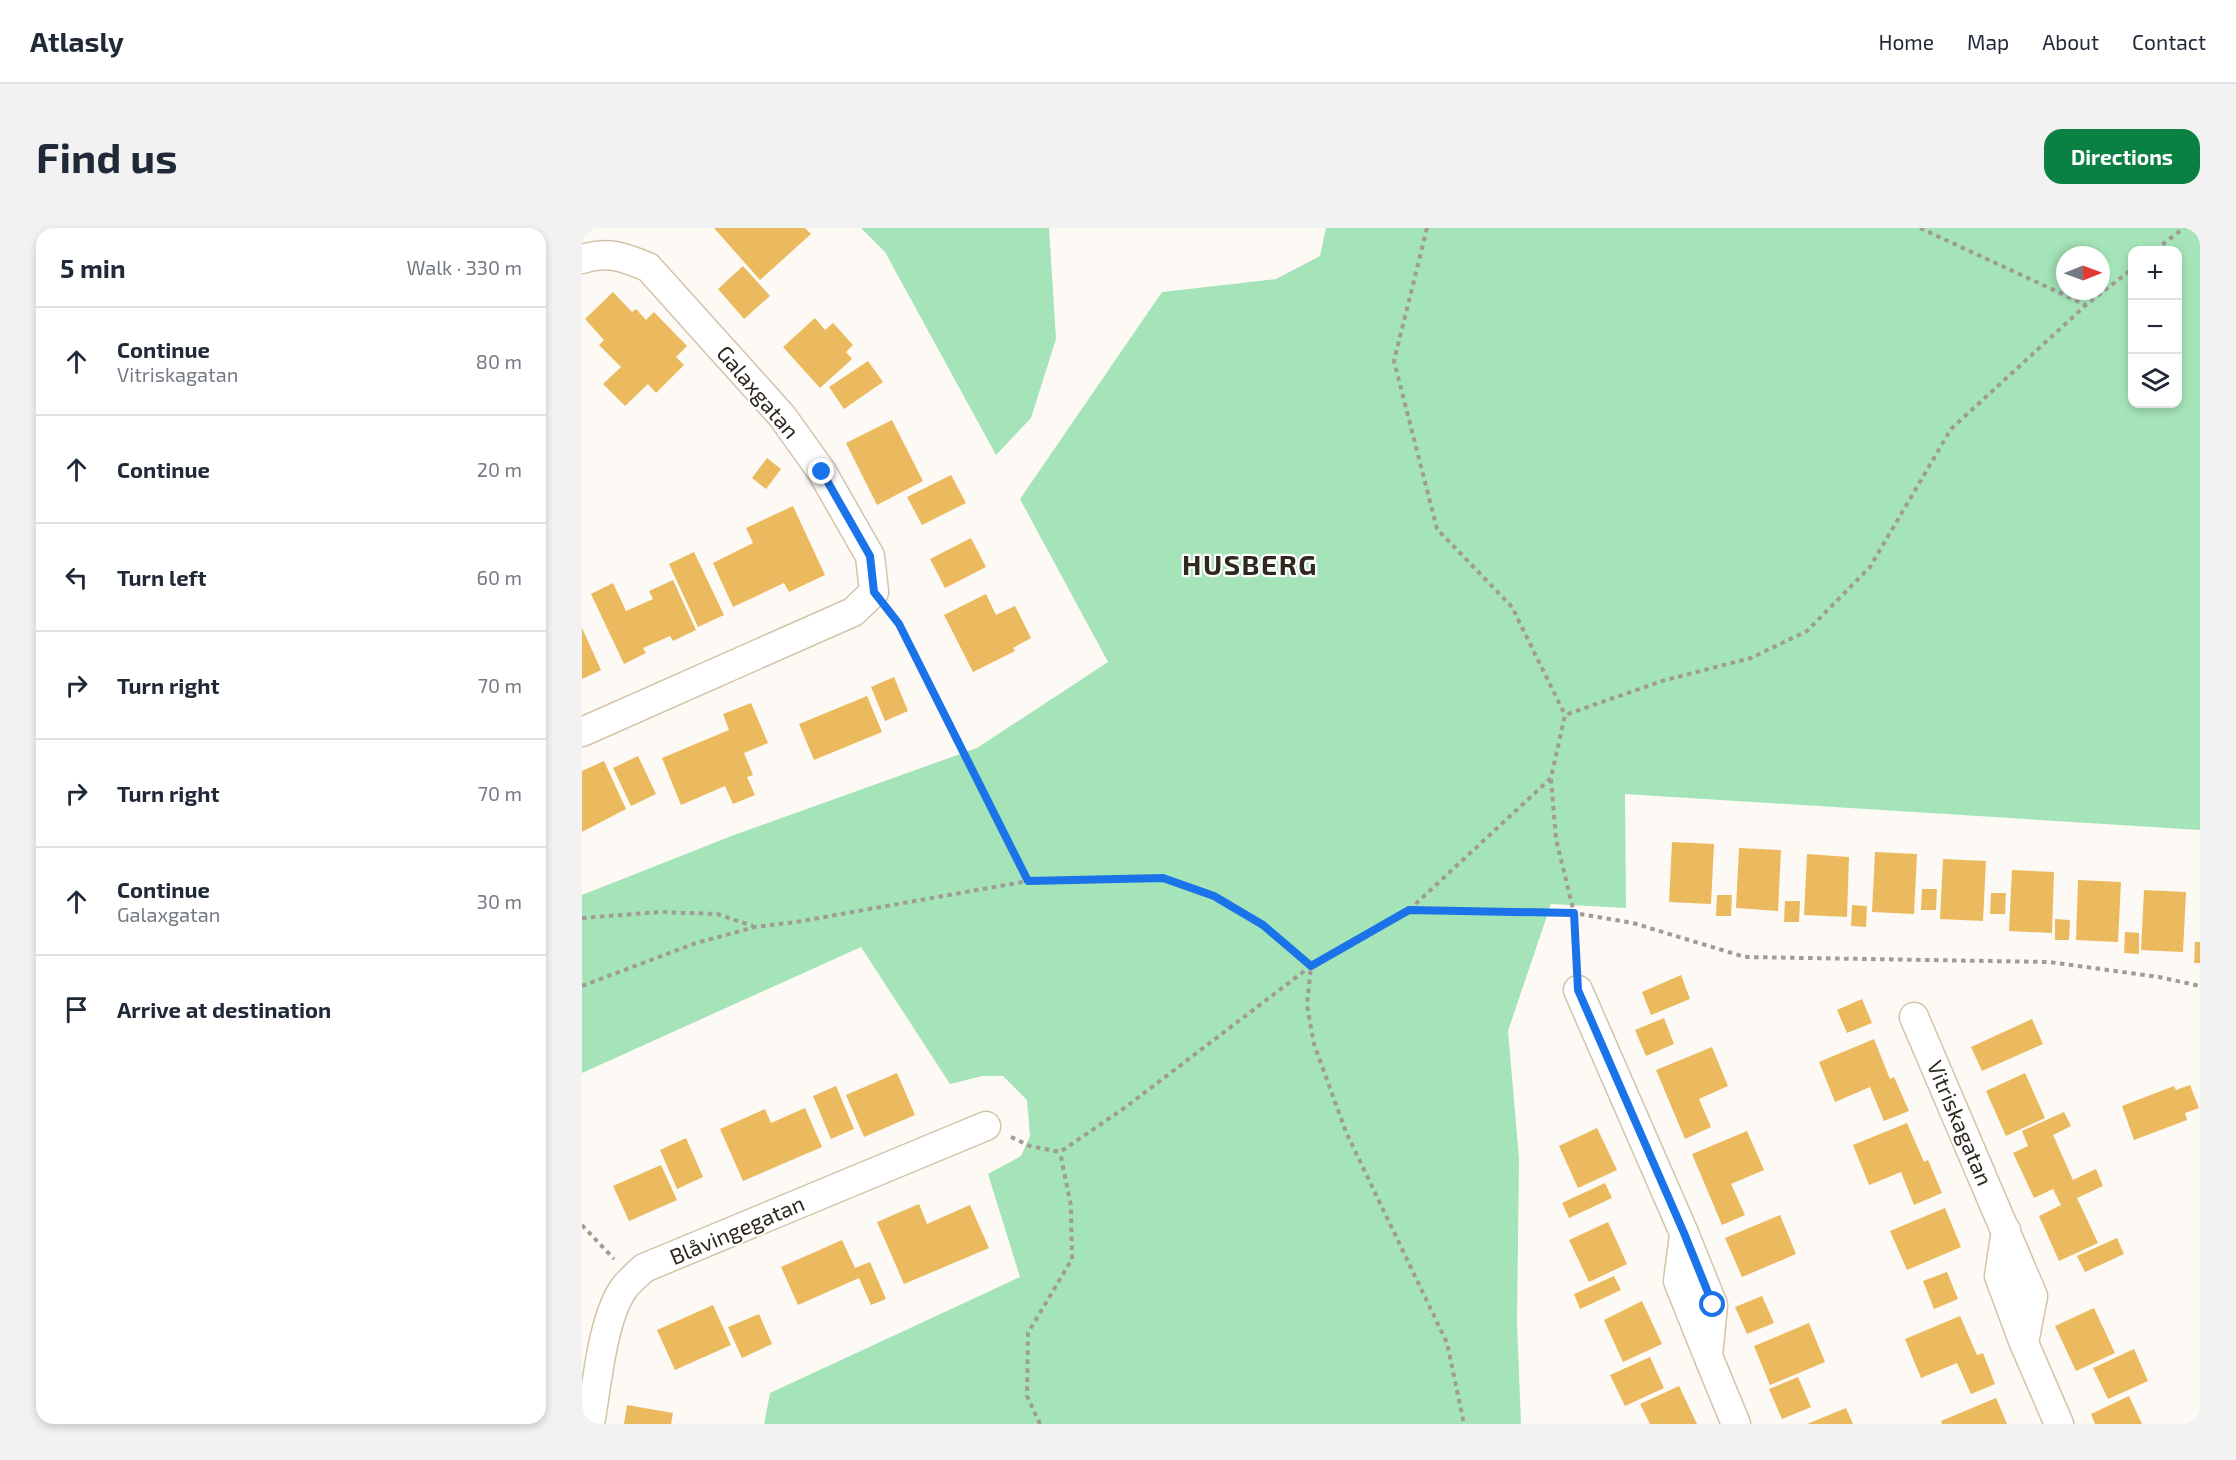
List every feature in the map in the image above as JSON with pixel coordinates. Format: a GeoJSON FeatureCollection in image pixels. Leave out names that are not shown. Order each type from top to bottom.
{"type":"FeatureCollection","features":[{"type":"Feature","properties":{"kind":"street","name":"Galaxgatan"},"geometry":{"type":"LineString","coordinates":[[582,259],[600,254],[626,258],[648,267],[782,416],[822,472],[870,556],[874,592]]}},
{"type":"Feature","properties":{"kind":"street"},"geometry":{"type":"LineString","coordinates":[[582,732],[853,612],[874,592]]}},
{"type":"Feature","properties":{"kind":"street"},"geometry":{"type":"LineString","coordinates":[[1578,990],[1713,1305],[1708,1356],[1736,1424]]}},
{"type":"Feature","properties":{"kind":"street","name":"Vitriskagatan"},"geometry":{"type":"LineString","coordinates":[[1914,1017],[2033,1296],[2024,1343],[2059,1424]]}},
{"type":"Feature","properties":{"kind":"street","name":"Blåvingegatan"},"geometry":{"type":"LineString","coordinates":[[590,1424],[607,1328],[624,1287],[644,1268],[986,1126]]}},
{"type":"Feature","properties":{"kind":"path"},"geometry":{"type":"LineString","coordinates":[[1427,228],[1394,362],[1437,529],[1512,607],[1564,715],[1551,778],[1556,839],[1574,913],[1578,990]]}},
{"type":"Feature","properties":{"kind":"path"},"geometry":{"type":"LineString","coordinates":[[1920,228],[2086,305]]}},
{"type":"Feature","properties":{"kind":"path"},"geometry":{"type":"LineString","coordinates":[[2160,246],[2184,228]]}},
{"type":"Feature","properties":{"kind":"path"},"geometry":{"type":"LineString","coordinates":[[1564,715],[1662,681],[1751,658],[1807,631],[1870,567],[1951,429],[2086,305],[2128,272]]}},
{"type":"Feature","properties":{"kind":"path"},"geometry":{"type":"LineString","coordinates":[[874,592],[899,624],[1028,881]]}},
{"type":"Feature","properties":{"kind":"path"},"geometry":{"type":"LineString","coordinates":[[986,1126],[1030,1146],[1060,1152],[1123,1109],[1311,966],[1409,910],[1551,778]]}},
{"type":"Feature","properties":{"kind":"path"},"geometry":{"type":"LineString","coordinates":[[582,986],[696,944],[755,927],[796,922],[1028,881],[1163,878],[1214,896],[1253,919],[1311,966]]}},
{"type":"Feature","properties":{"kind":"path"},"geometry":{"type":"LineString","coordinates":[[1409,910],[1574,913],[1633,922],[1745,957],[2049,962],[2159,977],[2200,986]]}},
{"type":"Feature","properties":{"kind":"path"},"geometry":{"type":"LineString","coordinates":[[582,918],[660,912],[717,914],[755,927]]}},
{"type":"Feature","properties":{"kind":"path"},"geometry":{"type":"LineString","coordinates":[[1311,966],[1307,1005],[1314,1044],[1346,1132],[1447,1343],[1464,1424]]}},
{"type":"Feature","properties":{"kind":"path"},"geometry":{"type":"LineString","coordinates":[[1040,1424],[1027,1396],[1028,1334],[1072,1259],[1071,1206],[1060,1152]]}},
{"type":"Feature","properties":{"kind":"path"},"geometry":{"type":"LineString","coordinates":[[582,1225],[633,1279]]}},
{"type":"Feature","properties":{"kind":"green space"},"geometry":{"type":"Polygon","coordinates":[[[861,228],[1049,228],[1056,339],[1031,418],[996,455],[885,252],[861,228]]]}},
{"type":"Feature","properties":{"kind":"green space"},"geometry":{"type":"Polygon","coordinates":[[[1326,228],[2200,228],[2200,830],[1625,794],[1626,908],[1551,904],[1508,1031],[1519,1158],[1517,1322],[1521,1424],[764,1424],[770,1393],[1020,1277],[988,1174],[1021,1156],[1030,1136],[1027,1100],[1003,1076],[982,1076],[950,1084],[861,947],[582,1073],[582,895],[734,835],[977,748],[1108,662],[1020,499],[1162,292],[1276,279],[1320,256],[1326,228]]]}},
{"type":"Feature","properties":{"kind":"building"},"geometry":{"type":"Polygon","coordinates":[[[714,228],[805,228],[811,234],[760,280],[714,228]]]}},
{"type":"Feature","properties":{"kind":"building"},"geometry":{"type":"Polygon","coordinates":[[[743,266],[770,296],[744,319],[718,289],[743,266]]]}},
{"type":"Feature","properties":{"kind":"building"},"geometry":{"type":"Polygon","coordinates":[[[613,292],[632,312],[636,309],[646,320],[654,312],[687,346],[676,357],[684,365],[656,393],[648,384],[625,406],[603,384],[621,367],[599,345],[604,340],[585,319],[613,292]]]}},
{"type":"Feature","properties":{"kind":"building"},"geometry":{"type":"Polygon","coordinates":[[[815,318],[825,330],[833,323],[853,345],[846,352],[852,359],[820,388],[783,347],[815,318]]]}},
{"type":"Feature","properties":{"kind":"building"},"geometry":{"type":"Polygon","coordinates":[[[868,361],[883,382],[844,409],[829,387],[868,361]]]}},
{"type":"Feature","properties":{"kind":"building"},"geometry":{"type":"Polygon","coordinates":[[[892,420],[923,481],[877,505],[846,443],[892,420]]]}},
{"type":"Feature","properties":{"kind":"building"},"geometry":{"type":"Polygon","coordinates":[[[767,458],[781,469],[766,489],[752,478],[767,458]]]}},
{"type":"Feature","properties":{"kind":"building"},"geometry":{"type":"Polygon","coordinates":[[[951,475],[966,503],[922,525],[907,497],[951,475]]]}},
{"type":"Feature","properties":{"kind":"building"},"geometry":{"type":"Polygon","coordinates":[[[793,506],[825,575],[789,592],[784,583],[733,607],[713,563],[753,543],[746,528],[793,506]]]}},
{"type":"Feature","properties":{"kind":"building"},"geometry":{"type":"Polygon","coordinates":[[[971,538],[986,567],[945,588],[930,559],[971,538]]]}},
{"type":"Feature","properties":{"kind":"building"},"geometry":{"type":"Polygon","coordinates":[[[694,552],[724,615],[698,627],[669,564],[694,552]]]}},
{"type":"Feature","properties":{"kind":"building"},"geometry":{"type":"Polygon","coordinates":[[[673,580],[696,630],[673,641],[670,636],[643,648],[646,653],[624,664],[591,594],[613,583],[626,611],[653,599],[649,591],[673,580]]]}},
{"type":"Feature","properties":{"kind":"building"},"geometry":{"type":"Polygon","coordinates":[[[986,594],[996,615],[1015,606],[1031,638],[1013,648],[1015,651],[973,672],[944,615],[986,594]]]}},
{"type":"Feature","properties":{"kind":"building"},"geometry":{"type":"Polygon","coordinates":[[[582,628],[601,670],[582,679],[582,628]]]}},
{"type":"Feature","properties":{"kind":"building"},"geometry":{"type":"Polygon","coordinates":[[[894,677],[908,711],[885,721],[871,687],[894,677]]]}},
{"type":"Feature","properties":{"kind":"building"},"geometry":{"type":"Polygon","coordinates":[[[867,696],[882,732],[814,760],[799,724],[867,696]]]}},
{"type":"Feature","properties":{"kind":"building"},"geometry":{"type":"Polygon","coordinates":[[[751,703],[768,743],[744,753],[753,775],[747,777],[755,795],[733,804],[725,786],[681,805],[662,758],[729,730],[723,714],[751,703]]]}},
{"type":"Feature","properties":{"kind":"building"},"geometry":{"type":"Polygon","coordinates":[[[638,756],[656,794],[631,806],[613,768],[638,756]]]}},
{"type":"Feature","properties":{"kind":"building"},"geometry":{"type":"Polygon","coordinates":[[[604,761],[626,809],[582,832],[582,771],[604,761]]]}},
{"type":"Feature","properties":{"kind":"building"},"geometry":{"type":"Polygon","coordinates":[[[1672,842],[1714,844],[1711,904],[1669,902],[1672,842]]]}},
{"type":"Feature","properties":{"kind":"building"},"geometry":{"type":"Polygon","coordinates":[[[1739,848],[1781,850],[1778,911],[1736,908],[1739,848]]]}},
{"type":"Feature","properties":{"kind":"building"},"geometry":{"type":"Polygon","coordinates":[[[1875,852],[1917,854],[1914,914],[1872,912],[1875,852]]]}},
{"type":"Feature","properties":{"kind":"building"},"geometry":{"type":"Polygon","coordinates":[[[1807,854],[1849,857],[1847,917],[1804,915],[1807,854]]]}},
{"type":"Feature","properties":{"kind":"building"},"geometry":{"type":"Polygon","coordinates":[[[1943,859],[1986,861],[1983,921],[1940,919],[1943,859]]]}},
{"type":"Feature","properties":{"kind":"building"},"geometry":{"type":"Polygon","coordinates":[[[2012,870],[2054,872],[2052,933],[2009,931],[2012,870]]]}},
{"type":"Feature","properties":{"kind":"building"},"geometry":{"type":"Polygon","coordinates":[[[2078,880],[2121,882],[2118,942],[2076,940],[2078,880]]]}},
{"type":"Feature","properties":{"kind":"building"},"geometry":{"type":"Polygon","coordinates":[[[1922,889],[1937,889],[1936,910],[1921,910],[1922,889]]]}},
{"type":"Feature","properties":{"kind":"building"},"geometry":{"type":"Polygon","coordinates":[[[2144,890],[2186,892],[2183,952],[2141,950],[2144,890]]]}},
{"type":"Feature","properties":{"kind":"building"},"geometry":{"type":"Polygon","coordinates":[[[1991,893],[2006,893],[2005,914],[1990,914],[1991,893]]]}},
{"type":"Feature","properties":{"kind":"building"},"geometry":{"type":"Polygon","coordinates":[[[1717,895],[1732,895],[1731,916],[1716,916],[1717,895]]]}},
{"type":"Feature","properties":{"kind":"building"},"geometry":{"type":"Polygon","coordinates":[[[1785,901],[1800,901],[1799,922],[1784,922],[1785,901]]]}},
{"type":"Feature","properties":{"kind":"building"},"geometry":{"type":"Polygon","coordinates":[[[1852,905],[1867,906],[1866,927],[1851,926],[1852,905]]]}},
{"type":"Feature","properties":{"kind":"building"},"geometry":{"type":"Polygon","coordinates":[[[2055,919],[2070,920],[2069,940],[2055,940],[2055,919]]]}},
{"type":"Feature","properties":{"kind":"building"},"geometry":{"type":"Polygon","coordinates":[[[2125,932],[2139,933],[2139,954],[2124,953],[2125,932]]]}},
{"type":"Feature","properties":{"kind":"building"},"geometry":{"type":"Polygon","coordinates":[[[2195,942],[2200,942],[2200,963],[2194,963],[2195,942]]]}},
{"type":"Feature","properties":{"kind":"building"},"geometry":{"type":"Polygon","coordinates":[[[1681,975],[1690,999],[1651,1015],[1642,992],[1681,975]]]}},
{"type":"Feature","properties":{"kind":"building"},"geometry":{"type":"Polygon","coordinates":[[[1862,999],[1872,1023],[1847,1033],[1837,1010],[1862,999]]]}},
{"type":"Feature","properties":{"kind":"building"},"geometry":{"type":"Polygon","coordinates":[[[1664,1018],[1674,1044],[1646,1056],[1635,1030],[1664,1018]]]}},
{"type":"Feature","properties":{"kind":"building"},"geometry":{"type":"Polygon","coordinates":[[[2032,1019],[2043,1044],[1982,1071],[1971,1047],[2032,1019]]]}},
{"type":"Feature","properties":{"kind":"building"},"geometry":{"type":"Polygon","coordinates":[[[1874,1039],[1890,1079],[1894,1077],[1909,1111],[1884,1121],[1870,1087],[1835,1102],[1819,1062],[1874,1039]]]}},
{"type":"Feature","properties":{"kind":"building"},"geometry":{"type":"Polygon","coordinates":[[[1712,1047],[1728,1086],[1699,1099],[1711,1127],[1685,1139],[1656,1070],[1712,1047]]]}},
{"type":"Feature","properties":{"kind":"building"},"geometry":{"type":"Polygon","coordinates":[[[897,1073],[915,1115],[864,1137],[846,1095],[897,1073]]]}},
{"type":"Feature","properties":{"kind":"building"},"geometry":{"type":"Polygon","coordinates":[[[2025,1073],[2045,1118],[2006,1136],[1986,1091],[2025,1073]]]}},
{"type":"Feature","properties":{"kind":"building"},"geometry":{"type":"Polygon","coordinates":[[[2190,1085],[2199,1108],[2185,1113],[2187,1120],[2134,1140],[2122,1106],[2174,1086],[2176,1090],[2190,1085]]]}},
{"type":"Feature","properties":{"kind":"building"},"geometry":{"type":"Polygon","coordinates":[[[836,1086],[854,1129],[831,1139],[813,1096],[836,1086]]]}},
{"type":"Feature","properties":{"kind":"building"},"geometry":{"type":"Polygon","coordinates":[[[805,1108],[822,1147],[743,1181],[720,1129],[765,1109],[771,1123],[805,1108]]]}},
{"type":"Feature","properties":{"kind":"building"},"geometry":{"type":"Polygon","coordinates":[[[2064,1112],[2071,1126],[2053,1135],[2073,1180],[2096,1169],[2103,1186],[2077,1198],[2098,1243],[2059,1261],[2039,1216],[2061,1205],[2053,1189],[2034,1198],[2013,1153],[2028,1146],[2022,1131],[2064,1112]]]}},
{"type":"Feature","properties":{"kind":"building"},"geometry":{"type":"Polygon","coordinates":[[[1907,1123],[1924,1162],[1928,1160],[1942,1193],[1914,1205],[1901,1172],[1869,1185],[1853,1145],[1907,1123]]]}},
{"type":"Feature","properties":{"kind":"building"},"geometry":{"type":"Polygon","coordinates":[[[1597,1128],[1617,1170],[1578,1188],[1559,1146],[1597,1128]]]}},
{"type":"Feature","properties":{"kind":"building"},"geometry":{"type":"Polygon","coordinates":[[[1747,1131],[1764,1170],[1731,1184],[1745,1215],[1722,1225],[1692,1154],[1747,1131]]]}},
{"type":"Feature","properties":{"kind":"building"},"geometry":{"type":"Polygon","coordinates":[[[686,1138],[703,1177],[677,1189],[660,1150],[686,1138]]]}},
{"type":"Feature","properties":{"kind":"building"},"geometry":{"type":"Polygon","coordinates":[[[661,1165],[677,1200],[629,1221],[613,1186],[661,1165]]]}},
{"type":"Feature","properties":{"kind":"building"},"geometry":{"type":"Polygon","coordinates":[[[1605,1183],[1612,1198],[1569,1218],[1562,1203],[1605,1183]]]}},
{"type":"Feature","properties":{"kind":"building"},"geometry":{"type":"Polygon","coordinates":[[[919,1204],[927,1224],[970,1205],[989,1248],[904,1284],[877,1222],[919,1204]]]}},
{"type":"Feature","properties":{"kind":"building"},"geometry":{"type":"Polygon","coordinates":[[[1945,1208],[1961,1247],[1907,1270],[1890,1231],[1945,1208]]]}},
{"type":"Feature","properties":{"kind":"building"},"geometry":{"type":"Polygon","coordinates":[[[1780,1215],[1796,1254],[1742,1277],[1725,1238],[1780,1215]]]}},
{"type":"Feature","properties":{"kind":"building"},"geometry":{"type":"Polygon","coordinates":[[[1608,1222],[1627,1264],[1589,1282],[1569,1240],[1608,1222]]]}},
{"type":"Feature","properties":{"kind":"building"},"geometry":{"type":"Polygon","coordinates":[[[2117,1238],[2124,1254],[2085,1272],[2077,1256],[2117,1238]]]}},
{"type":"Feature","properties":{"kind":"building"},"geometry":{"type":"Polygon","coordinates":[[[842,1240],[855,1268],[870,1262],[886,1299],[871,1305],[859,1278],[798,1305],[781,1267],[842,1240]]]}},
{"type":"Feature","properties":{"kind":"building"},"geometry":{"type":"Polygon","coordinates":[[[1947,1272],[1958,1299],[1934,1309],[1923,1281],[1947,1272]]]}},
{"type":"Feature","properties":{"kind":"building"},"geometry":{"type":"Polygon","coordinates":[[[1614,1276],[1621,1290],[1580,1309],[1574,1294],[1614,1276]]]}},
{"type":"Feature","properties":{"kind":"building"},"geometry":{"type":"Polygon","coordinates":[[[1762,1296],[1774,1323],[1747,1334],[1735,1307],[1762,1296]]]}},
{"type":"Feature","properties":{"kind":"building"},"geometry":{"type":"Polygon","coordinates":[[[1642,1301],[1662,1344],[1623,1362],[1604,1320],[1642,1301]]]}},
{"type":"Feature","properties":{"kind":"building"},"geometry":{"type":"Polygon","coordinates":[[[713,1305],[731,1345],[675,1370],[657,1330],[713,1305]]]}},
{"type":"Feature","properties":{"kind":"building"},"geometry":{"type":"Polygon","coordinates":[[[2094,1308],[2115,1353],[2076,1371],[2055,1326],[2094,1308]]]}},
{"type":"Feature","properties":{"kind":"building"},"geometry":{"type":"Polygon","coordinates":[[[759,1314],[772,1344],[742,1358],[728,1327],[759,1314]]]}},
{"type":"Feature","properties":{"kind":"building"},"geometry":{"type":"Polygon","coordinates":[[[1960,1316],[1977,1355],[1983,1353],[1995,1384],[1971,1394],[1957,1363],[1921,1378],[1905,1339],[1960,1316]]]}},
{"type":"Feature","properties":{"kind":"building"},"geometry":{"type":"Polygon","coordinates":[[[1809,1323],[1825,1362],[1770,1385],[1754,1346],[1809,1323]]]}},
{"type":"Feature","properties":{"kind":"building"},"geometry":{"type":"Polygon","coordinates":[[[2134,1349],[2148,1381],[2108,1399],[2093,1368],[2134,1349]]]}},
{"type":"Feature","properties":{"kind":"building"},"geometry":{"type":"Polygon","coordinates":[[[1650,1357],[1664,1388],[1625,1406],[1610,1375],[1650,1357]]]}},
{"type":"Feature","properties":{"kind":"building"},"geometry":{"type":"Polygon","coordinates":[[[1798,1377],[1811,1407],[1782,1419],[1769,1389],[1798,1377]]]}},
{"type":"Feature","properties":{"kind":"building"},"geometry":{"type":"Polygon","coordinates":[[[1679,1386],[1697,1424],[1650,1424],[1640,1404],[1679,1386]]]}},
{"type":"Feature","properties":{"kind":"building"},"geometry":{"type":"Polygon","coordinates":[[[2129,1396],[2142,1424],[2095,1424],[2091,1414],[2129,1396]]]}},
{"type":"Feature","properties":{"kind":"building"},"geometry":{"type":"Polygon","coordinates":[[[1996,1398],[2007,1424],[1942,1424],[1941,1421],[1996,1398]]]}},
{"type":"Feature","properties":{"kind":"building"},"geometry":{"type":"Polygon","coordinates":[[[627,1405],[673,1413],[671,1424],[624,1424],[627,1405]]]}},
{"type":"Feature","properties":{"kind":"building"},"geometry":{"type":"Polygon","coordinates":[[[1846,1408],[1853,1424],[1807,1424],[1846,1408]]]}},
{"type":"Feature","properties":{"kind":"district","name":"HUSBERG"},"geometry":{"type":"Point","coordinates":[1250,565]}},
{"type":"Feature","properties":{"kind":"route"},"geometry":{"type":"LineString","coordinates":[[822,472],[870,556],[874,592],[899,624],[1028,881],[1163,878],[1214,896],[1263,925],[1311,966],[1409,910],[1574,913],[1578,990],[1713,1305]]}}]}
